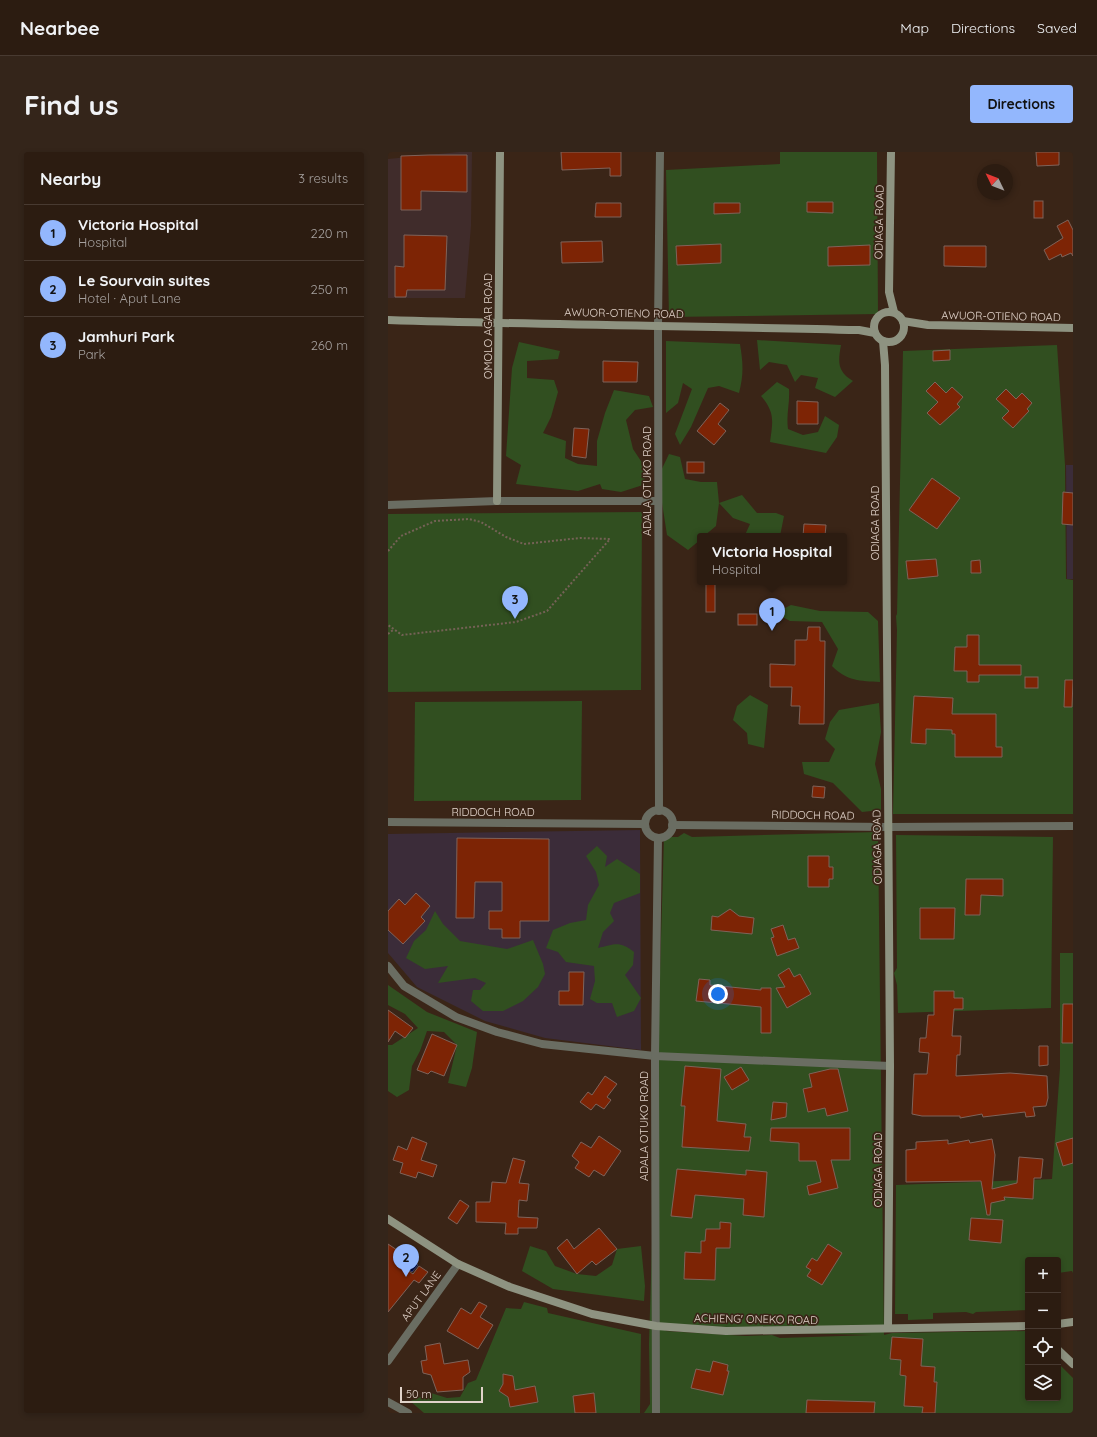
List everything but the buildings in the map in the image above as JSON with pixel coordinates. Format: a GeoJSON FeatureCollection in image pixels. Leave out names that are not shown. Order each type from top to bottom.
{"type":"FeatureCollection","features":[{"type":"Feature","properties":{"kind":"main road","name":"OMOLO AGAR ROAD"},"geometry":{"type":"LineString","coordinates":[[498,501],[500,152]]}},
{"type":"Feature","properties":{"kind":"main road","name":"ODIAGA ROAD"},"geometry":{"type":"LineString","coordinates":[[889,292],[891,152]]}},
{"type":"Feature","properties":{"kind":"main road"},"geometry":{"type":"LineString","coordinates":[[874,322],[875,333],[883,341],[892,341],[897,339],[904,330],[903,321],[894,312],[889,292]]}},
{"type":"Feature","properties":{"kind":"main road"},"geometry":{"type":"LineString","coordinates":[[889,292],[884,312],[894,312]]}},
{"type":"Feature","properties":{"kind":"main road","name":"AWUOR-OTIENO ROAD"},"geometry":{"type":"LineString","coordinates":[[859,330],[874,322],[884,312]]}},
{"type":"Feature","properties":{"kind":"main road","name":"AWUOR-OTIENO ROAD"},"geometry":{"type":"LineString","coordinates":[[388,320],[500,323],[658,324],[859,330],[875,333]]}},
{"type":"Feature","properties":{"kind":"main road","name":"AWUOR-OTIENO ROAD"},"geometry":{"type":"LineString","coordinates":[[903,321],[928,325],[1073,328]]}},
{"type":"Feature","properties":{"kind":"main road","name":"AWUOR-OTIENO ROAD"},"geometry":{"type":"LineString","coordinates":[[904,330],[928,325]]}},
{"type":"Feature","properties":{"kind":"main road","name":"ODIAGA ROAD"},"geometry":{"type":"LineString","coordinates":[[883,341],[885,365],[890,1066],[888,1328]]}},
{"type":"Feature","properties":{"kind":"main road","name":"ODIAGA ROAD"},"geometry":{"type":"LineString","coordinates":[[885,365],[892,341]]}},
{"type":"Feature","properties":{"kind":"main road","name":"ACHIENG' ONEKO ROAD"},"geometry":{"type":"LineString","coordinates":[[388,1219],[458,1264],[510,1287],[592,1314],[656,1326],[726,1331],[819,1331],[888,1328],[1025,1326]]}},
{"type":"Feature","properties":{"kind":"main road"},"geometry":{"type":"LineString","coordinates":[[1061,1324],[1073,1322]]}},
{"type":"Feature","properties":{"kind":"main road"},"geometry":{"type":"LineString","coordinates":[[1061,1353],[1073,1364]]}},
{"type":"Feature","properties":{"kind":"street","name":"ADALA OTUKO ROAD"},"geometry":{"type":"LineString","coordinates":[[659,811],[658,324],[660,152]]}},
{"type":"Feature","properties":{"kind":"street"},"geometry":{"type":"LineString","coordinates":[[388,504],[498,501],[658,501]]}},
{"type":"Feature","properties":{"kind":"street"},"geometry":{"type":"LineString","coordinates":[[659,811],[668,815],[672,825],[668,834],[658,838],[649,834],[645,824],[649,814],[659,811]]}},
{"type":"Feature","properties":{"kind":"street","name":"RIDDOCH ROAD"},"geometry":{"type":"LineString","coordinates":[[388,822],[645,824]]}},
{"type":"Feature","properties":{"kind":"street","name":"RIDDOCH ROAD"},"geometry":{"type":"LineString","coordinates":[[672,825],[888,827],[1073,826]]}},
{"type":"Feature","properties":{"kind":"street","name":"ADALA OTUKO ROAD"},"geometry":{"type":"LineString","coordinates":[[656,1413],[655,1056],[658,838]]}},
{"type":"Feature","properties":{"kind":"street"},"geometry":{"type":"LineString","coordinates":[[388,966],[404,986],[456,1017],[497,1032],[542,1044],[655,1056],[890,1066]]}},
{"type":"Feature","properties":{"kind":"street","name":"APUT LANE"},"geometry":{"type":"LineString","coordinates":[[388,1361],[458,1264]]}},
{"type":"Feature","properties":{"kind":"street"},"geometry":{"type":"LineString","coordinates":[[388,1402],[408,1413]]}},
{"type":"Feature","properties":{"kind":"path"},"geometry":{"type":"LineString","coordinates":[[388,550],[401,536],[435,521],[469,519],[481,522],[506,537],[524,544],[580,538],[610,539],[547,611],[516,622],[402,635],[388,625]]}},
{"type":"Feature","properties":{"kind":"path"},"geometry":{"type":"LineString","coordinates":[[388,634],[393,630]]}},
{"type":"Feature","properties":{"kind":"shaded area"},"geometry":{"type":"Polygon","coordinates":[[[472,152],[471,226],[465,298],[388,298],[388,159],[472,152]]]}},
{"type":"Feature","properties":{"kind":"shaded area"},"geometry":{"type":"Polygon","coordinates":[[[1066,465],[1073,465],[1073,579],[1067,579],[1066,465]]]}},
{"type":"Feature","properties":{"kind":"shaded area"},"geometry":{"type":"Polygon","coordinates":[[[640,830],[641,1050],[545,1038],[485,1021],[417,987],[388,953],[388,834],[640,830]]]}},
{"type":"Feature","properties":{"kind":"shaded area"},"geometry":{"type":"Polygon","coordinates":[[[405,1256],[418,1265],[412,1272],[400,1262],[405,1256]]]}},
{"type":"Feature","properties":{"kind":"green space"},"geometry":{"type":"Polygon","coordinates":[[[780,152],[877,152],[878,314],[669,317],[666,170],[780,164],[780,152]]]}},
{"type":"Feature","properties":{"kind":"green space"},"geometry":{"type":"Polygon","coordinates":[[[757,340],[841,345],[839,361],[841,370],[853,381],[835,397],[815,388],[818,378],[801,375],[795,382],[787,365],[769,362],[760,370],[757,340]]]}},
{"type":"Feature","properties":{"kind":"green space"},"geometry":{"type":"Polygon","coordinates":[[[666,341],[740,344],[741,351],[742,374],[739,393],[719,386],[708,388],[691,427],[680,445],[675,434],[692,389],[683,383],[678,403],[666,413],[666,341]]]}},
{"type":"Feature","properties":{"kind":"green space"},"geometry":{"type":"Polygon","coordinates":[[[519,342],[560,351],[558,359],[527,361],[527,378],[554,380],[558,392],[551,417],[543,433],[566,441],[565,458],[578,464],[597,466],[597,441],[605,413],[614,390],[649,396],[653,407],[635,410],[626,420],[633,449],[647,470],[643,485],[621,492],[602,489],[600,484],[578,491],[516,484],[521,465],[506,456],[512,368],[519,342]]]}},
{"type":"Feature","properties":{"kind":"green space"},"geometry":{"type":"Polygon","coordinates":[[[1057,345],[1065,465],[1066,579],[1073,580],[1073,814],[893,814],[897,630],[896,616],[903,351],[1057,345]]]}},
{"type":"Feature","properties":{"kind":"green space"},"geometry":{"type":"Polygon","coordinates":[[[777,382],[789,389],[787,419],[788,429],[803,435],[818,432],[825,416],[839,425],[837,437],[826,453],[770,442],[772,417],[769,407],[761,396],[777,382]]]}},
{"type":"Feature","properties":{"kind":"green space"},"geometry":{"type":"Polygon","coordinates":[[[669,454],[680,457],[685,479],[701,482],[717,482],[719,503],[716,526],[708,533],[697,533],[697,542],[688,550],[667,535],[658,477],[669,454]]]}},
{"type":"Feature","properties":{"kind":"green space"},"geometry":{"type":"Polygon","coordinates":[[[742,495],[757,513],[776,513],[784,516],[781,533],[746,533],[750,524],[733,518],[719,503],[742,495]]]}},
{"type":"Feature","properties":{"kind":"green space"},"geometry":{"type":"Polygon","coordinates":[[[642,512],[641,690],[388,692],[388,514],[642,512]]]}},
{"type":"Feature","properties":{"kind":"green space"},"geometry":{"type":"Polygon","coordinates":[[[791,605],[820,611],[868,612],[878,621],[880,682],[854,679],[843,675],[832,666],[838,649],[822,622],[790,621],[775,613],[791,605]]]}},
{"type":"Feature","properties":{"kind":"green space"},"geometry":{"type":"Polygon","coordinates":[[[750,695],[768,705],[764,748],[748,744],[747,733],[733,720],[737,706],[750,695]]]}},
{"type":"Feature","properties":{"kind":"green space"},"geometry":{"type":"Polygon","coordinates":[[[582,701],[581,800],[414,801],[415,702],[582,701]]]}},
{"type":"Feature","properties":{"kind":"green space"},"geometry":{"type":"Polygon","coordinates":[[[879,703],[881,732],[875,764],[881,789],[881,810],[862,812],[833,783],[804,774],[802,762],[829,762],[835,749],[825,739],[830,722],[839,710],[879,703]]]}},
{"type":"Feature","properties":{"kind":"green space"},"geometry":{"type":"Polygon","coordinates":[[[878,832],[884,1335],[892,1333],[1025,1331],[1025,1401],[1061,1401],[1061,1366],[1073,1378],[1073,1413],[644,1413],[650,1404],[649,1344],[664,837],[678,837],[684,833],[692,837],[878,832]],[[665,1331],[746,1336],[772,1335],[780,1338],[872,1335],[665,1331]]]}},
{"type":"Feature","properties":{"kind":"green space"},"geometry":{"type":"Polygon","coordinates":[[[896,835],[1053,837],[1051,1008],[898,1013],[897,985],[894,973],[897,968],[896,835]]]}},
{"type":"Feature","properties":{"kind":"green space"},"geometry":{"type":"Polygon","coordinates":[[[597,846],[607,856],[605,867],[617,859],[640,874],[640,893],[614,903],[610,913],[614,921],[603,932],[598,948],[616,944],[629,948],[634,952],[633,965],[625,975],[641,998],[634,1011],[617,1017],[612,1003],[597,1003],[590,999],[595,981],[594,966],[566,962],[558,952],[546,948],[553,930],[570,923],[586,920],[588,905],[599,885],[596,872],[586,856],[597,846]]]}},
{"type":"Feature","properties":{"kind":"green space"},"geometry":{"type":"Polygon","coordinates":[[[435,911],[443,924],[460,941],[507,949],[533,940],[543,964],[545,974],[538,987],[523,1001],[503,1011],[483,1011],[471,1001],[473,990],[480,990],[486,983],[475,978],[438,983],[448,966],[425,969],[406,958],[414,941],[426,930],[435,911]]]}},
{"type":"Feature","properties":{"kind":"green space"},"geometry":{"type":"Polygon","coordinates":[[[1060,953],[1073,953],[1073,1273],[1072,1271],[1061,1273],[1061,1257],[1025,1257],[1025,1310],[976,1312],[973,1314],[966,1312],[933,1313],[933,1319],[908,1320],[908,1314],[895,1314],[896,1185],[1052,1179],[1060,1068],[1060,953]]]}},
{"type":"Feature","properties":{"kind":"green space"},"geometry":{"type":"Polygon","coordinates":[[[388,985],[427,1012],[477,1032],[472,1068],[466,1087],[448,1083],[457,1045],[444,1032],[427,1031],[420,1051],[412,1066],[409,1090],[397,1097],[388,1091],[388,1045],[392,1045],[418,1028],[405,1014],[388,1005],[388,985]]]}},
{"type":"Feature","properties":{"kind":"green space"},"geometry":{"type":"Polygon","coordinates":[[[530,1246],[546,1251],[555,1266],[577,1274],[596,1276],[612,1265],[617,1249],[641,1246],[645,1286],[644,1301],[553,1289],[522,1271],[530,1246]]]}},
{"type":"Feature","properties":{"kind":"green space"},"geometry":{"type":"Polygon","coordinates":[[[524,1302],[547,1308],[548,1313],[641,1334],[640,1413],[424,1413],[410,1401],[431,1393],[447,1398],[460,1397],[468,1383],[476,1380],[506,1308],[521,1309],[524,1302]]]}},
{"type":"Feature","properties":{"kind":"place","name":"Jamhuri Park"},"geometry":{"type":"Point","coordinates":[515,619]}},
{"type":"Feature","properties":{"kind":"place","name":"Victoria Hospital"},"geometry":{"type":"Point","coordinates":[772,631]}},
{"type":"Feature","properties":{"kind":"place","name":"Le Sourvain suites"},"geometry":{"type":"Point","coordinates":[406,1277]}}]}
